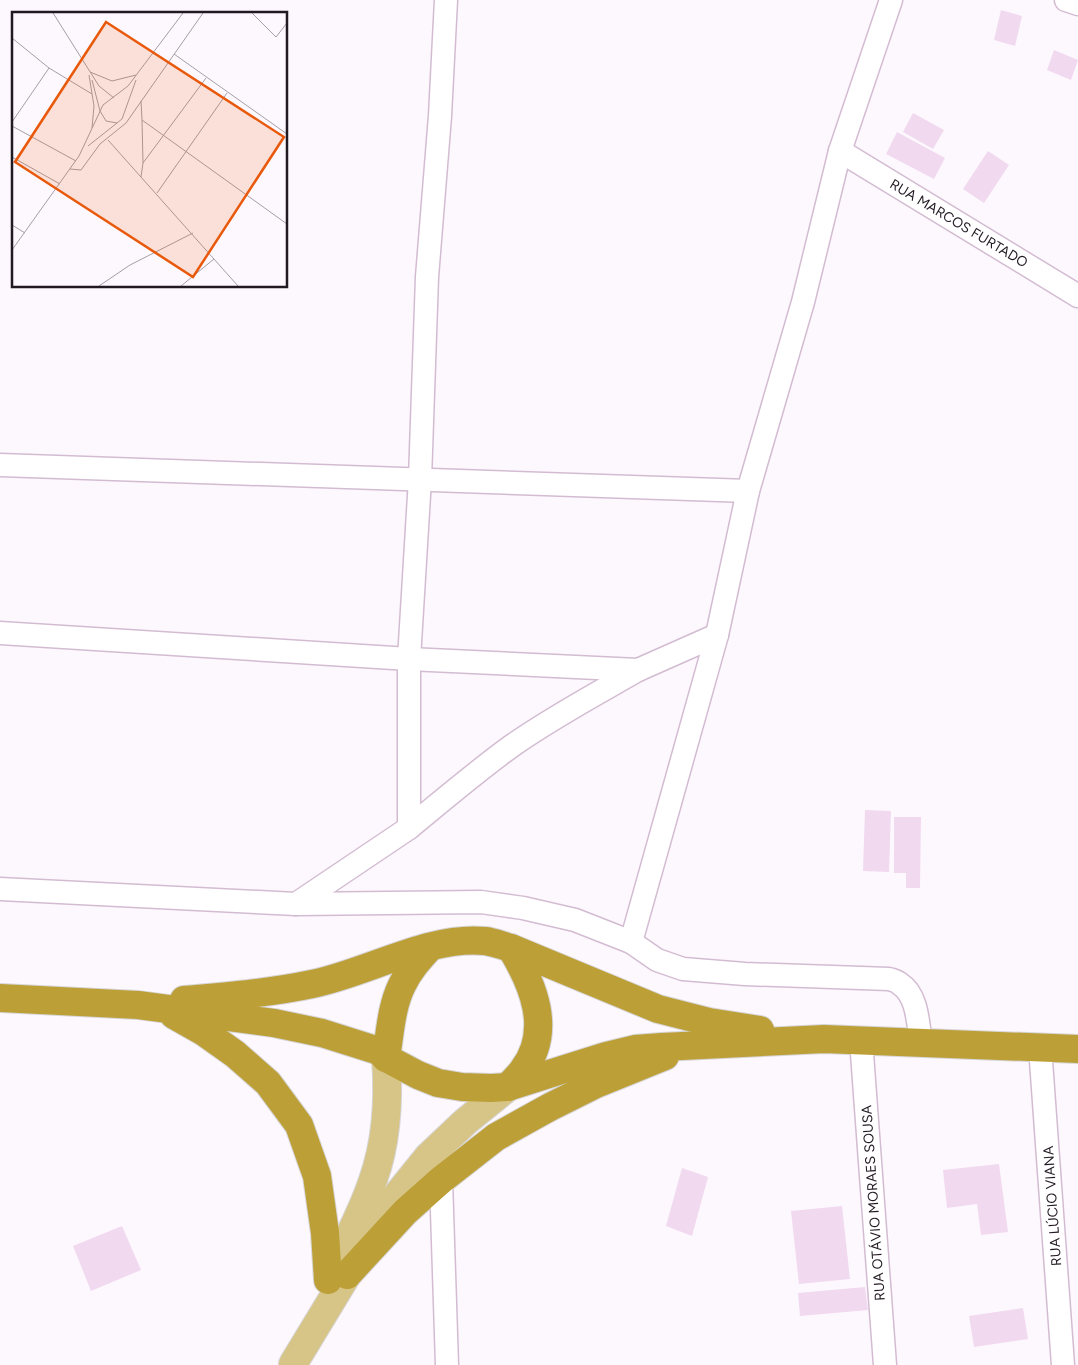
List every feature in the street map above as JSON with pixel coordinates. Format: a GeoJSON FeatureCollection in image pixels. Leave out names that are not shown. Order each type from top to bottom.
{"type":"FeatureCollection","features":[{"type":"Feature","properties":{"kind":"highway"},"geometry":{"type":"LineString","coordinates":[[150,1007],[314,984],[430,947],[471,940],[487,941],[511,948],[658,1009],[709,1022],[824,1039]]}},
{"type":"Feature","properties":{"kind":"highway"},"geometry":{"type":"LineString","coordinates":[[386,1058],[393,1012],[401,986],[414,964],[430,947]]}},
{"type":"Feature","properties":{"kind":"highway"},"geometry":{"type":"LineString","coordinates":[[508,1087],[524,1069],[534,1051],[538,1033],[538,1014],[533,990],[511,948]]}},
{"type":"Feature","properties":{"kind":"highway"},"geometry":{"type":"LineString","coordinates":[[0,998],[150,1007],[274,1023],[322,1033],[378,1051],[386,1058],[418,1076],[438,1083],[462,1087],[508,1087],[606,1056],[635,1049],[688,1045],[824,1039],[1078,1049]]}},
{"type":"Feature","properties":{"kind":"highway"},"geometry":{"type":"LineString","coordinates":[[150,1007],[204,1032],[235,1054],[268,1083],[299,1125],[317,1176],[325,1233],[338,1277],[441,1180],[496,1137],[596,1084],[688,1045]]}},
{"type":"Feature","properties":{"kind":"main road"},"geometry":{"type":"LineString","coordinates":[[293,1365],[338,1277],[355,1225],[373,1180],[383,1144],[388,1086],[386,1058]]}},
{"type":"Feature","properties":{"kind":"main road"},"geometry":{"type":"LineString","coordinates":[[338,1277],[394,1199],[428,1157],[465,1122],[508,1087]]}},
{"type":"Feature","properties":{"kind":"street"},"geometry":{"type":"LineString","coordinates":[[409,828],[409,658],[420,479],[428,278],[440,116],[446,0]]}},
{"type":"Feature","properties":{"kind":"street"},"geometry":{"type":"LineString","coordinates":[[631,942],[717,635],[748,491],[803,302],[840,151],[891,0]]}},
{"type":"Feature","properties":{"kind":"street"},"geometry":{"type":"LineString","coordinates":[[1066,0],[1078,4]]}},
{"type":"Feature","properties":{"kind":"street","name":"RUA MARCOS FURTADO"},"geometry":{"type":"LineString","coordinates":[[840,151],[1078,296]]}},
{"type":"Feature","properties":{"kind":"street"},"geometry":{"type":"LineString","coordinates":[[0,465],[748,491]]}},
{"type":"Feature","properties":{"kind":"street"},"geometry":{"type":"LineString","coordinates":[[0,633],[638,670]]}},
{"type":"Feature","properties":{"kind":"street"},"geometry":{"type":"LineString","coordinates":[[296,904],[409,828],[514,745],[559,716],[638,670],[717,635]]}},
{"type":"Feature","properties":{"kind":"street"},"geometry":{"type":"LineString","coordinates":[[0,889],[296,904],[481,902],[523,908],[575,920],[631,942],[657,960],[683,969],[746,974],[889,979],[900,983],[911,997],[921,1044]]}},
{"type":"Feature","properties":{"kind":"street","name":"RUA OTÁVIO MORAES SOUSA"},"geometry":{"type":"LineString","coordinates":[[861,1040],[885,1365]]}},
{"type":"Feature","properties":{"kind":"street","name":"RUA LÚCIO VIANA"},"geometry":{"type":"LineString","coordinates":[[1040,1047],[1063,1365]]}},
{"type":"Feature","properties":{"kind":"street"},"geometry":{"type":"LineString","coordinates":[[441,1180],[446,1365]]}},
{"type":"Feature","properties":{"kind":"building"},"geometry":{"type":"Polygon","coordinates":[[[1001,10],[1022,16],[1015,46],[994,40],[1001,10]]]}},
{"type":"Feature","properties":{"kind":"building"},"geometry":{"type":"Polygon","coordinates":[[[1054,50],[1078,60],[1071,80],[1047,70],[1054,50]]]}},
{"type":"Feature","properties":{"kind":"building"},"geometry":{"type":"Polygon","coordinates":[[[913,113],[944,130],[933,149],[903,132],[913,113]]]}},
{"type":"Feature","properties":{"kind":"building"},"geometry":{"type":"Polygon","coordinates":[[[897,132],[945,158],[934,179],[886,154],[897,132]]]}},
{"type":"Feature","properties":{"kind":"building"},"geometry":{"type":"Polygon","coordinates":[[[988,151],[1009,165],[984,203],[963,189],[988,151]]]}},
{"type":"Feature","properties":{"kind":"building"},"geometry":{"type":"Polygon","coordinates":[[[865,810],[891,811],[889,872],[863,871],[865,810]]]}},
{"type":"Feature","properties":{"kind":"building"},"geometry":{"type":"Polygon","coordinates":[[[894,817],[921,817],[920,888],[906,888],[906,873],[894,873],[894,817]]]}},
{"type":"Feature","properties":{"kind":"building"},"geometry":{"type":"Polygon","coordinates":[[[999,1164],[1008,1232],[981,1235],[977,1204],[947,1208],[943,1170],[999,1164]]]}},
{"type":"Feature","properties":{"kind":"building"},"geometry":{"type":"Polygon","coordinates":[[[682,1168],[708,1177],[692,1236],[666,1226],[682,1168]]]}},
{"type":"Feature","properties":{"kind":"building"},"geometry":{"type":"Polygon","coordinates":[[[842,1206],[850,1279],[799,1284],[791,1211],[842,1206]]]}},
{"type":"Feature","properties":{"kind":"building"},"geometry":{"type":"Polygon","coordinates":[[[122,1226],[141,1270],[91,1291],[73,1246],[122,1226]]]}},
{"type":"Feature","properties":{"kind":"building"},"geometry":{"type":"Polygon","coordinates":[[[865,1287],[868,1310],[800,1316],[798,1293],[865,1287]]]}},
{"type":"Feature","properties":{"kind":"building"},"geometry":{"type":"Polygon","coordinates":[[[1023,1308],[1028,1339],[974,1347],[969,1316],[1023,1308]]]}}]}
